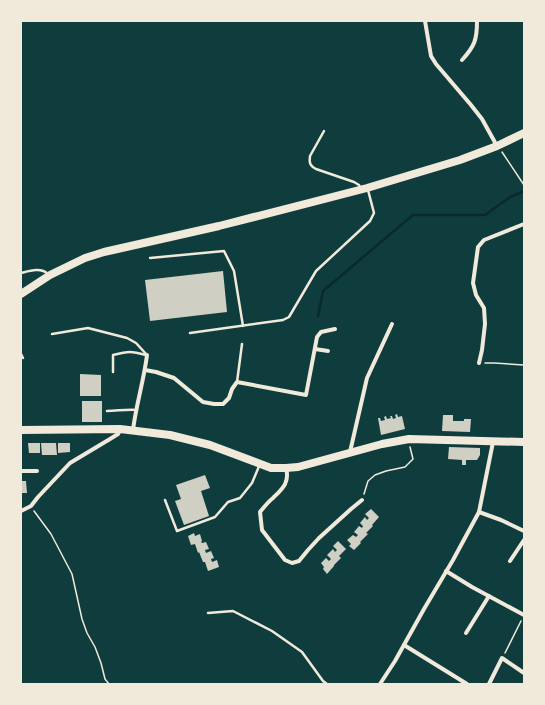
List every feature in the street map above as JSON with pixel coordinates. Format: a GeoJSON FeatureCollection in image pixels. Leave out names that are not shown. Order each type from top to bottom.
{"type":"FeatureCollection","features":[{"type":"Feature","properties":{"kind":"main road"},"geometry":{"type":"LineString","coordinates":[[21,294],[50,275],[85,258],[104,252],[219,226],[364,189],[452,162],[497,146],[524,133]]}},
{"type":"Feature","properties":{"kind":"main road"},"geometry":{"type":"LineString","coordinates":[[21,430],[120,429],[170,435],[203,443],[271,468],[298,467],[350,452],[409,439],[524,442]]}},
{"type":"Feature","properties":{"kind":"street"},"geometry":{"type":"LineString","coordinates":[[425,21],[431,56],[482,120],[497,146]]}},
{"type":"Feature","properties":{"kind":"street"},"geometry":{"type":"LineString","coordinates":[[462,60],[471,52],[476,39],[477,21]]}},
{"type":"Feature","properties":{"kind":"street"},"geometry":{"type":"LineString","coordinates":[[479,363],[485,324],[484,308],[476,295],[473,284],[478,247],[484,240],[524,224]]}},
{"type":"Feature","properties":{"kind":"street"},"geometry":{"type":"LineString","coordinates":[[350,452],[367,378],[392,324]]}},
{"type":"Feature","properties":{"kind":"street"},"geometry":{"type":"LineString","coordinates":[[145,370],[174,378],[203,402],[214,404],[223,404],[229,398],[232,389],[237,382],[306,394],[317,337],[321,332],[335,328]]}},
{"type":"Feature","properties":{"kind":"street"},"geometry":{"type":"LineString","coordinates":[[314,349],[328,351]]}},
{"type":"Feature","properties":{"kind":"street"},"geometry":{"type":"LineString","coordinates":[[133,430],[145,370],[146,355]]}},
{"type":"Feature","properties":{"kind":"street"},"geometry":{"type":"LineString","coordinates":[[21,511],[31,506],[70,463],[118,434],[120,429]]}},
{"type":"Feature","properties":{"kind":"street"},"geometry":{"type":"LineString","coordinates":[[380,684],[395,661],[479,512],[493,442]]}},
{"type":"Feature","properties":{"kind":"street"},"geometry":{"type":"LineString","coordinates":[[286,468],[287,479],[283,488],[260,512],[262,530],[285,560],[292,563],[299,561],[319,538],[362,500]]}},
{"type":"Feature","properties":{"kind":"street"},"geometry":{"type":"LineString","coordinates":[[21,471],[37,471]]}},
{"type":"Feature","properties":{"kind":"street"},"geometry":{"type":"LineString","coordinates":[[479,512],[524,531]]}},
{"type":"Feature","properties":{"kind":"street"},"geometry":{"type":"LineString","coordinates":[[510,562],[524,540]]}},
{"type":"Feature","properties":{"kind":"street"},"geometry":{"type":"LineString","coordinates":[[446,571],[524,615]]}},
{"type":"Feature","properties":{"kind":"street"},"geometry":{"type":"LineString","coordinates":[[466,633],[489,596]]}},
{"type":"Feature","properties":{"kind":"street"},"geometry":{"type":"LineString","coordinates":[[404,645],[467,684]]}},
{"type":"Feature","properties":{"kind":"street"},"geometry":{"type":"LineString","coordinates":[[489,684],[502,658],[524,673]]}},
{"type":"Feature","properties":{"kind":"lane"},"geometry":{"type":"LineString","coordinates":[[190,333],[283,320],[289,317],[316,271],[370,221],[374,213],[364,189],[354,182],[316,169],[310,164],[310,156],[324,131]]}},
{"type":"Feature","properties":{"kind":"lane"},"geometry":{"type":"LineString","coordinates":[[150,258],[224,251],[234,271],[243,326]]}},
{"type":"Feature","properties":{"kind":"lane"},"geometry":{"type":"LineString","coordinates":[[21,273],[39,270],[50,275]]}},
{"type":"Feature","properties":{"kind":"lane"},"geometry":{"type":"LineString","coordinates":[[52,334],[88,328],[127,338],[136,342],[146,355]]}},
{"type":"Feature","properties":{"kind":"lane"},"geometry":{"type":"LineString","coordinates":[[237,382],[242,344]]}},
{"type":"Feature","properties":{"kind":"lane"},"geometry":{"type":"LineString","coordinates":[[113,372],[113,355],[128,351],[146,355]]}},
{"type":"Feature","properties":{"kind":"lane"},"geometry":{"type":"LineString","coordinates":[[21,354],[23,358]]}},
{"type":"Feature","properties":{"kind":"lane"},"geometry":{"type":"LineString","coordinates":[[107,411],[121,411],[128,409],[136,410]]}},
{"type":"Feature","properties":{"kind":"lane"},"geometry":{"type":"LineString","coordinates":[[165,500],[177,531],[215,517],[228,502],[240,498],[252,483],[260,464]]}},
{"type":"Feature","properties":{"kind":"lane"},"geometry":{"type":"LineString","coordinates":[[208,613],[233,611],[272,631],[302,652],[323,681],[327,684]]}},
{"type":"Feature","properties":{"kind":"path"},"geometry":{"type":"LineString","coordinates":[[497,146],[524,185]]}},
{"type":"Feature","properties":{"kind":"path"},"geometry":{"type":"LineString","coordinates":[[479,363],[524,365]]}},
{"type":"Feature","properties":{"kind":"path"},"geometry":{"type":"LineString","coordinates":[[362,500],[368,481],[375,475],[405,467],[413,459],[409,439]]}},
{"type":"Feature","properties":{"kind":"path"},"geometry":{"type":"LineString","coordinates":[[31,506],[50,534],[72,574],[82,619],[87,633],[97,652],[105,679],[109,684]]}},
{"type":"Feature","properties":{"kind":"path"},"geometry":{"type":"LineString","coordinates":[[502,658],[524,615]]}},
{"type":"Feature","properties":{"kind":"building"},"geometry":{"type":"Polygon","coordinates":[[[223,271],[227,312],[150,321],[145,280],[223,271]]]}},
{"type":"Feature","properties":{"kind":"building"},"geometry":{"type":"Polygon","coordinates":[[[80,374],[101,375],[101,396],[80,396],[80,374]]]}},
{"type":"Feature","properties":{"kind":"building"},"geometry":{"type":"Polygon","coordinates":[[[82,401],[102,401],[102,422],[82,422],[82,401]]]}},
{"type":"Feature","properties":{"kind":"building"},"geometry":{"type":"Polygon","coordinates":[[[397,414],[398,417],[402,416],[405,429],[381,435],[378,418],[380,418],[381,421],[385,420],[384,417],[386,416],[387,419],[391,418],[390,416],[392,416],[393,419],[396,418],[395,415],[397,414]]]}},
{"type":"Feature","properties":{"kind":"building"},"geometry":{"type":"Polygon","coordinates":[[[443,415],[453,415],[453,421],[464,421],[464,419],[471,419],[470,432],[442,431],[443,415]]]}},
{"type":"Feature","properties":{"kind":"building"},"geometry":{"type":"Polygon","coordinates":[[[28,443],[40,443],[40,453],[29,453],[28,443]]]}},
{"type":"Feature","properties":{"kind":"building"},"geometry":{"type":"Polygon","coordinates":[[[41,443],[56,443],[57,455],[42,455],[41,443]]]}},
{"type":"Feature","properties":{"kind":"building"},"geometry":{"type":"Polygon","coordinates":[[[58,443],[70,443],[70,452],[58,453],[58,443]]]}},
{"type":"Feature","properties":{"kind":"building"},"geometry":{"type":"Polygon","coordinates":[[[449,447],[480,448],[480,455],[477,460],[466,460],[466,465],[462,465],[462,460],[448,459],[449,447]]]}},
{"type":"Feature","properties":{"kind":"building"},"geometry":{"type":"Polygon","coordinates":[[[205,475],[210,488],[201,491],[209,516],[184,525],[175,501],[181,499],[176,485],[205,475]]]}},
{"type":"Feature","properties":{"kind":"building"},"geometry":{"type":"Polygon","coordinates":[[[21,481],[26,481],[27,493],[21,493],[21,481]]]}},
{"type":"Feature","properties":{"kind":"building"},"geometry":{"type":"Polygon","coordinates":[[[371,509],[379,517],[366,533],[368,534],[354,550],[349,546],[351,544],[347,540],[353,535],[356,537],[358,535],[354,532],[359,526],[362,528],[363,526],[360,523],[365,517],[367,520],[369,518],[365,514],[371,509]]]}},
{"type":"Feature","properties":{"kind":"building"},"geometry":{"type":"Polygon","coordinates":[[[194,533],[195,536],[200,534],[202,543],[206,542],[209,549],[205,550],[206,553],[211,551],[214,558],[211,559],[212,562],[217,560],[219,567],[208,571],[205,562],[203,562],[199,552],[198,553],[195,544],[191,545],[188,536],[194,533]]]}},
{"type":"Feature","properties":{"kind":"building"},"geometry":{"type":"Polygon","coordinates":[[[338,541],[346,549],[339,556],[341,558],[327,574],[321,563],[326,558],[329,561],[331,559],[327,555],[333,549],[335,552],[337,550],[333,546],[338,541]]]}},
{"type":"Feature","properties":{"kind":"waterway"},"geometry":{"type":"LineString","coordinates":[[318,316],[323,291],[413,215],[485,215],[510,197],[524,191]]}}]}
